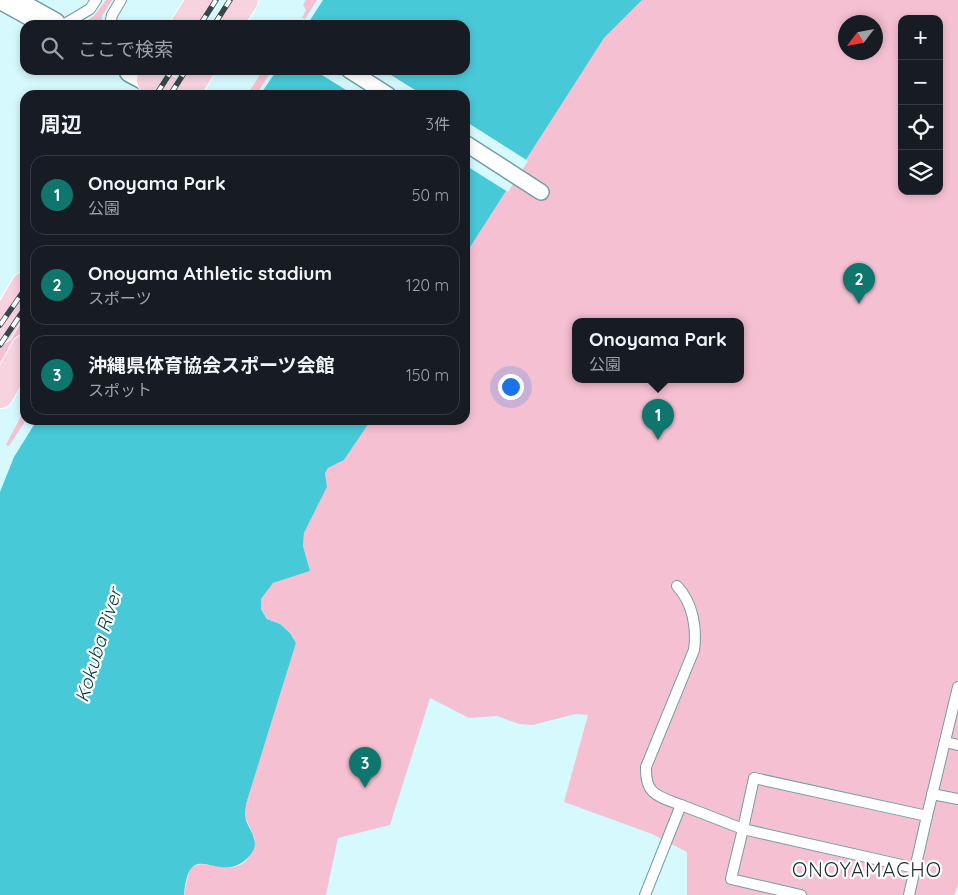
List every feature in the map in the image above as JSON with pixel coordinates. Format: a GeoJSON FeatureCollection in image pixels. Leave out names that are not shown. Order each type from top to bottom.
{"type":"FeatureCollection","features":[{"type":"Feature","properties":{"kind":"highway"},"geometry":{"type":"LineString","coordinates":[[188,20],[202,0]]}},
{"type":"Feature","properties":{"kind":"highway"},"geometry":{"type":"LineString","coordinates":[[231,20],[244,0]]}},
{"type":"Feature","properties":{"kind":"highway"},"geometry":{"type":"LineString","coordinates":[[187,90],[197,75]]}},
{"type":"Feature","properties":{"kind":"highway"},"geometry":{"type":"LineString","coordinates":[[142,76],[168,90]]}},
{"type":"Feature","properties":{"kind":"highway"},"geometry":{"type":"LineString","coordinates":[[0,329],[20,295]]}},
{"type":"Feature","properties":{"kind":"highway"},"geometry":{"type":"LineString","coordinates":[[0,394],[20,358]]}},
{"type":"Feature","properties":{"kind":"street"},"geometry":{"type":"LineString","coordinates":[[8,0],[44,20]]}},
{"type":"Feature","properties":{"kind":"street"},"geometry":{"type":"LineString","coordinates":[[357,75],[380,90]]}},
{"type":"Feature","properties":{"kind":"street"},"geometry":{"type":"LineString","coordinates":[[470,147],[541,192]]}},
{"type":"Feature","properties":{"kind":"lane"},"geometry":{"type":"LineString","coordinates":[[71,20],[90,9],[96,0]]}},
{"type":"Feature","properties":{"kind":"lane"},"geometry":{"type":"LineString","coordinates":[[111,20],[121,0]]}},
{"type":"Feature","properties":{"kind":"lane"},"geometry":{"type":"LineString","coordinates":[[677,586],[690,604],[696,637],[694,650],[646,767],[646,779],[649,789],[657,795],[680,805],[743,829],[915,868]]}},
{"type":"Feature","properties":{"kind":"lane"},"geometry":{"type":"LineString","coordinates":[[909,895],[926,816],[958,690]]}},
{"type":"Feature","properties":{"kind":"lane"},"geometry":{"type":"LineString","coordinates":[[945,742],[958,745]]}},
{"type":"Feature","properties":{"kind":"lane"},"geometry":{"type":"LineString","coordinates":[[801,895],[731,879],[754,778],[926,816]]}},
{"type":"Feature","properties":{"kind":"lane"},"geometry":{"type":"LineString","coordinates":[[932,794],[958,799]]}},
{"type":"Feature","properties":{"kind":"lane"},"geometry":{"type":"LineString","coordinates":[[645,895],[680,805]]}},
{"type":"Feature","properties":{"kind":"shaded area"},"geometry":{"type":"Polygon","coordinates":[[[106,0],[112,0],[102,16],[102,20],[88,20],[94,16],[106,0]]]}},
{"type":"Feature","properties":{"kind":"shaded area"},"geometry":{"type":"Polygon","coordinates":[[[306,0],[317,0],[305,19],[302,18],[306,10],[303,5],[306,0]]]}},
{"type":"Feature","properties":{"kind":"shaded area"},"geometry":{"type":"Polygon","coordinates":[[[642,0],[958,0],[958,885],[954,895],[687,895],[687,852],[652,834],[564,802],[588,715],[575,714],[533,725],[519,724],[497,716],[469,718],[430,698],[390,825],[338,838],[326,895],[184,895],[190,868],[204,864],[235,867],[242,864],[248,858],[255,839],[245,816],[246,804],[296,643],[290,633],[280,624],[268,619],[261,609],[261,599],[273,583],[310,571],[303,546],[304,533],[327,487],[325,473],[328,468],[344,460],[368,425],[470,425],[470,247],[604,38],[642,0]]]}},
{"type":"Feature","properties":{"kind":"shaded area"},"geometry":{"type":"Polygon","coordinates":[[[260,75],[269,75],[259,90],[250,90],[260,75]]]}},
{"type":"Feature","properties":{"kind":"shaded area"},"geometry":{"type":"Polygon","coordinates":[[[20,314],[20,334],[0,369],[0,349],[20,314]]]}},
{"type":"Feature","properties":{"kind":"shaded area"},"geometry":{"type":"Polygon","coordinates":[[[20,418],[20,425],[23,425],[9,446],[6,445],[20,418]]]}},
{"type":"Feature","properties":{"kind":"water"},"geometry":{"type":"Polygon","coordinates":[[[323,0],[642,0],[604,38],[470,247],[470,90],[263,90],[274,75],[470,75],[470,20],[310,20],[323,0]]]}},
{"type":"Feature","properties":{"kind":"water","name":"Kokuba River"},"geometry":{"type":"Polygon","coordinates":[[[34,425],[368,425],[344,460],[328,468],[325,473],[327,487],[304,533],[303,546],[310,571],[273,583],[261,599],[261,609],[267,619],[280,624],[290,633],[296,643],[246,804],[245,815],[253,836],[254,849],[245,860],[234,866],[224,867],[198,864],[192,868],[187,878],[184,895],[0,895],[0,492],[14,457],[34,425]]]}},
{"type":"Feature","properties":{"kind":"pier"},"geometry":{"type":"Polygon","coordinates":[[[322,75],[391,75],[415,90],[346,90],[322,75]]]}},
{"type":"Feature","properties":{"kind":"pier"},"geometry":{"type":"Polygon","coordinates":[[[470,124],[528,161],[508,192],[470,168],[470,124]]]}},
{"type":"Feature","properties":{"kind":"railway"},"geometry":{"type":"LineString","coordinates":[[203,20],[216,0]]}},
{"type":"Feature","properties":{"kind":"railway"},"geometry":{"type":"LineString","coordinates":[[217,20],[230,0]]}},
{"type":"Feature","properties":{"kind":"railway"},"geometry":{"type":"LineString","coordinates":[[159,90],[169,75]]}},
{"type":"Feature","properties":{"kind":"railway"},"geometry":{"type":"LineString","coordinates":[[173,90],[183,75]]}},
{"type":"Feature","properties":{"kind":"railway"},"geometry":{"type":"LineString","coordinates":[[0,325],[20,296]]}},
{"type":"Feature","properties":{"kind":"railway"},"geometry":{"type":"LineString","coordinates":[[0,345],[20,315]]}},
{"type":"Feature","properties":{"kind":"place","name":"Onoyama Athletic stadium"},"geometry":{"type":"Point","coordinates":[859,304]}},
{"type":"Feature","properties":{"kind":"place","name":"Onoyama Park"},"geometry":{"type":"Point","coordinates":[658,440]}},
{"type":"Feature","properties":{"kind":"place","name":"沖縄県体育協会スポーツ会館"},"geometry":{"type":"Point","coordinates":[365,788]}},
{"type":"Feature","properties":{"kind":"district","name":"ONOYAMACHO"},"geometry":{"type":"Point","coordinates":[867,870]}}]}
